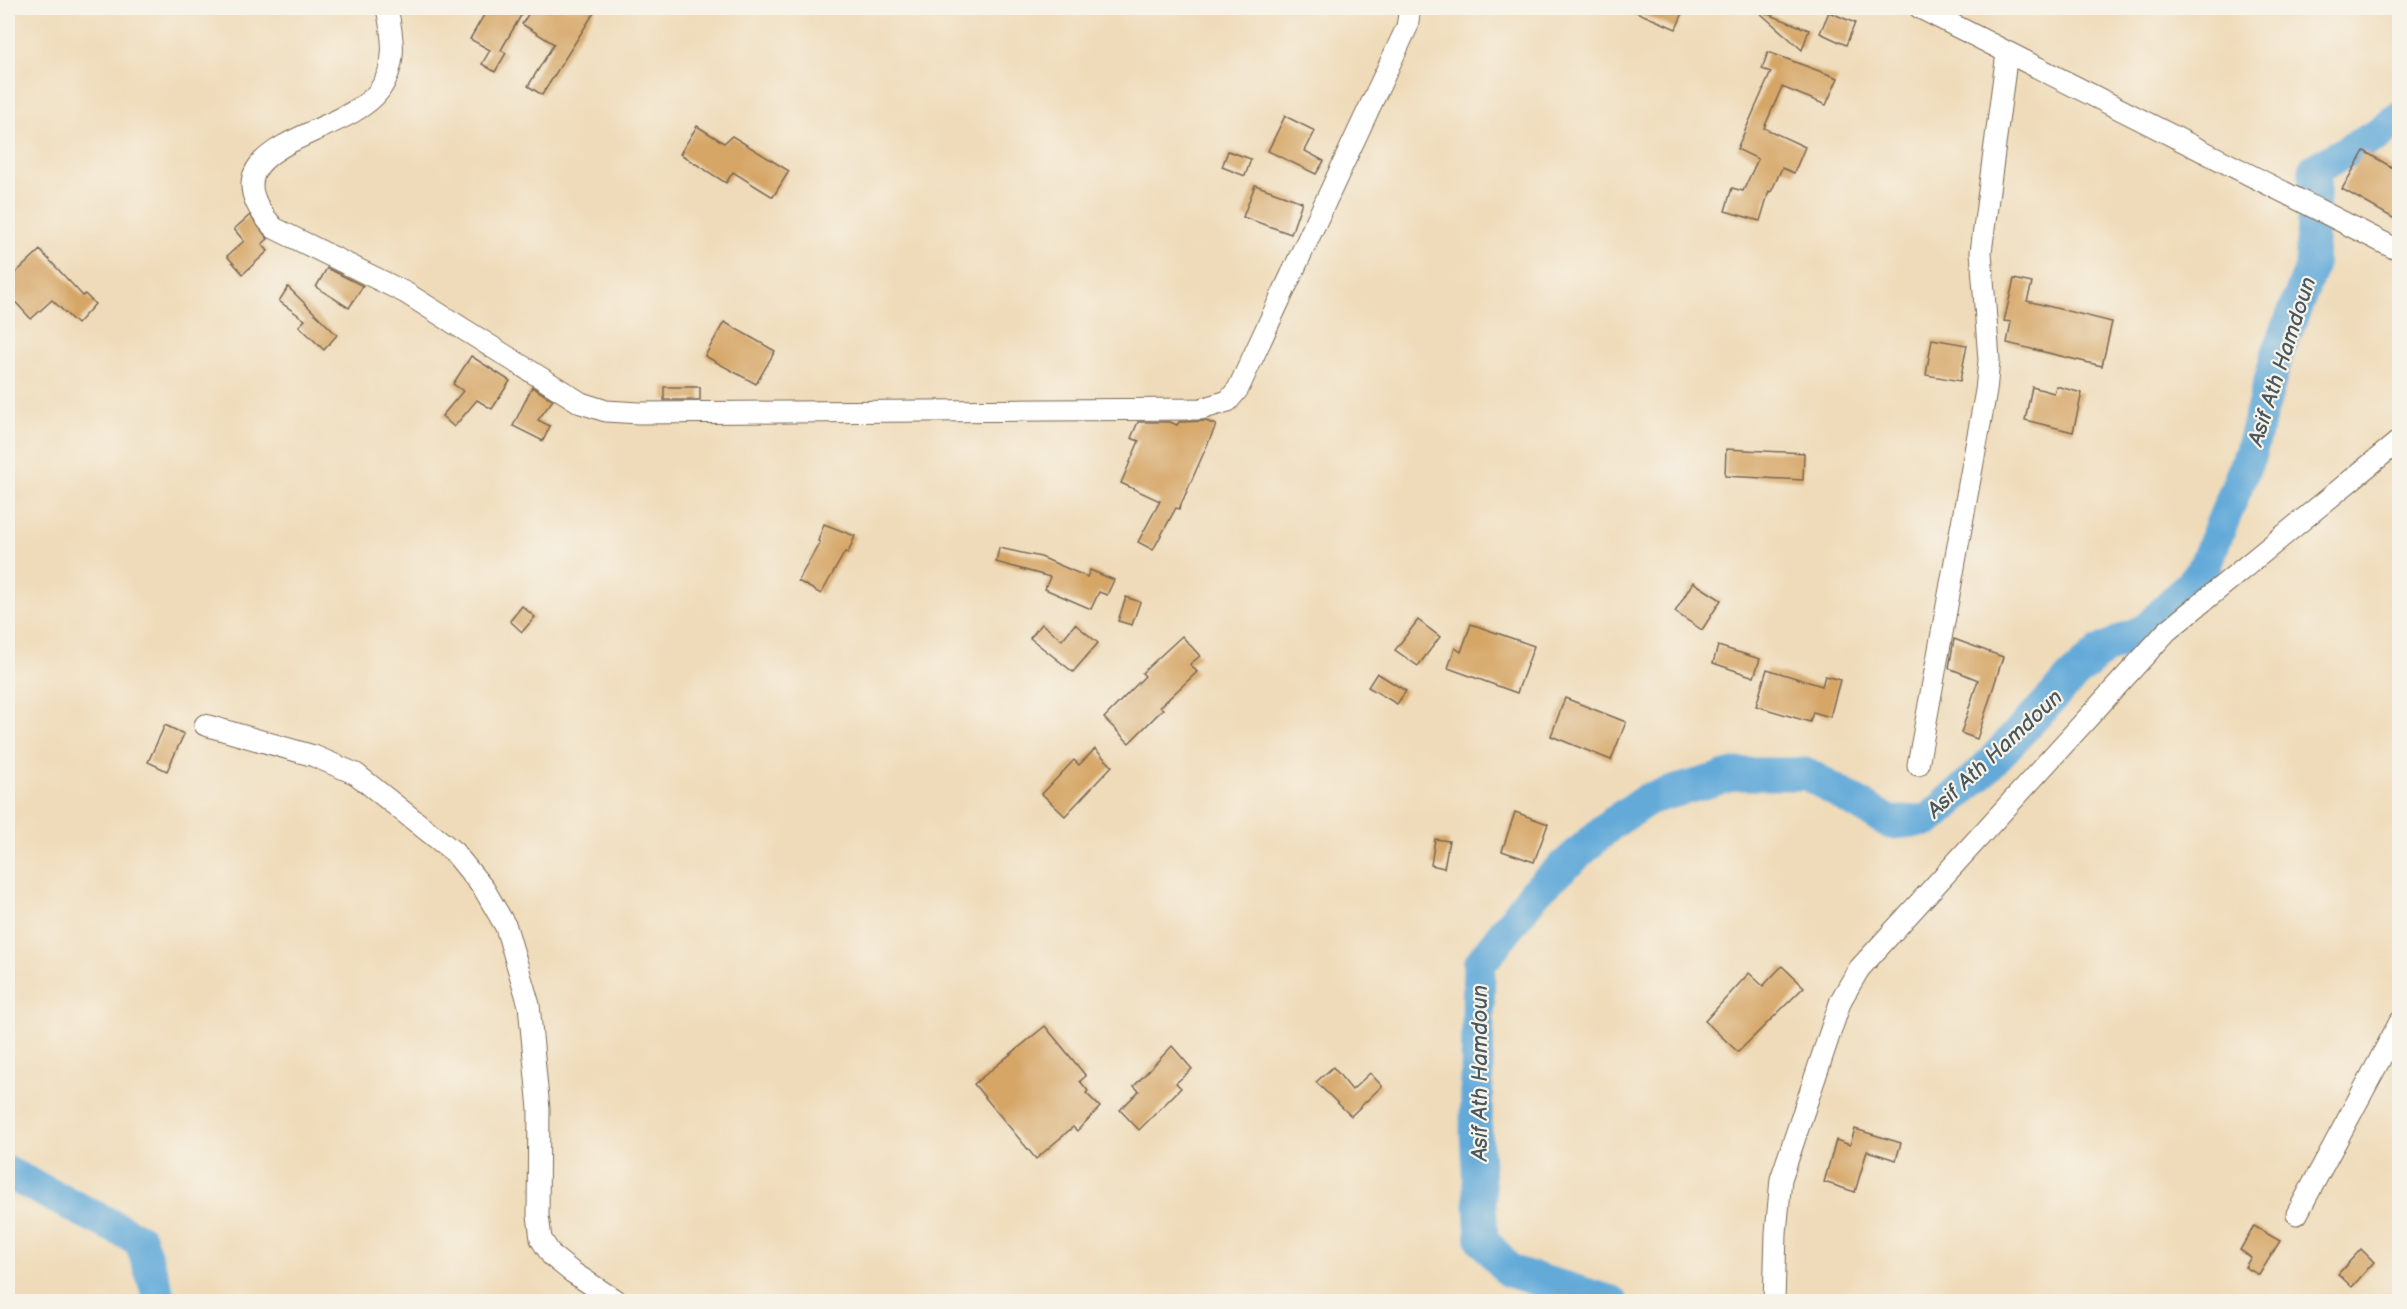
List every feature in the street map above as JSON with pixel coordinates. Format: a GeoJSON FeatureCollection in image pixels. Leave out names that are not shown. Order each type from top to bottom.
{"type":"FeatureCollection","features":[{"type":"Feature","properties":{"kind":"street"},"geometry":{"type":"LineString","coordinates":[[387,8],[394,44],[391,67],[379,91],[358,110],[270,153],[258,165],[253,178],[252,197],[258,210],[274,228],[406,293],[581,403],[606,411],[639,413],[1201,409],[1228,400],[1239,389],[1402,38],[1407,27],[1410,8]]}},
{"type":"Feature","properties":{"kind":"street"},"geometry":{"type":"LineString","coordinates":[[1920,8],[2400,251]]}},
{"type":"Feature","properties":{"kind":"street"},"geometry":{"type":"LineString","coordinates":[[1918,765],[1986,391],[1989,360],[1981,252],[2007,53]]}},
{"type":"Feature","properties":{"kind":"street"},"geometry":{"type":"LineString","coordinates":[[1774,1302],[1776,1233],[1781,1179],[1841,1000],[1859,969],[2167,631],[2400,440]]}},
{"type":"Feature","properties":{"kind":"street"},"geometry":{"type":"LineString","coordinates":[[205,725],[314,756],[356,774],[454,852],[484,889],[506,927],[529,1005],[539,1109],[538,1215],[541,1239],[552,1256],[618,1302]]}},
{"type":"Feature","properties":{"kind":"street"},"geometry":{"type":"LineString","coordinates":[[2297,1214],[2400,1022]]}},
{"type":"Feature","properties":{"kind":"building"},"geometry":{"type":"Polygon","coordinates":[[[488,8],[514,8],[523,12],[501,50],[506,53],[495,72],[482,64],[490,50],[470,39],[488,8]]]}},
{"type":"Feature","properties":{"kind":"building"},"geometry":{"type":"Polygon","coordinates":[[[532,8],[597,8],[542,95],[528,86],[554,44],[522,24],[532,8]]]}},
{"type":"Feature","properties":{"kind":"building"},"geometry":{"type":"Polygon","coordinates":[[[1627,8],[1685,8],[1676,29],[1627,8]]]}},
{"type":"Feature","properties":{"kind":"building"},"geometry":{"type":"Polygon","coordinates":[[[1759,12],[1809,30],[1802,50],[1759,12]]]}},
{"type":"Feature","properties":{"kind":"building"},"geometry":{"type":"Polygon","coordinates":[[[1829,12],[1855,23],[1846,45],[1820,33],[1829,12]]]}},
{"type":"Feature","properties":{"kind":"building"},"geometry":{"type":"Polygon","coordinates":[[[1768,52],[1838,78],[1826,105],[1782,87],[1764,128],[1805,147],[1794,173],[1782,168],[1771,192],[1769,191],[1760,221],[1725,211],[1732,188],[1743,191],[1758,159],[1737,149],[1771,72],[1762,69],[1768,52]]]}},
{"type":"Feature","properties":{"kind":"building"},"geometry":{"type":"Polygon","coordinates":[[[1285,116],[1315,131],[1305,151],[1324,161],[1316,174],[1268,151],[1285,116]]]}},
{"type":"Feature","properties":{"kind":"building"},"geometry":{"type":"Polygon","coordinates":[[[697,126],[724,143],[732,136],[789,171],[773,197],[733,172],[726,183],[680,154],[697,126]]]}},
{"type":"Feature","properties":{"kind":"building"},"geometry":{"type":"Polygon","coordinates":[[[1228,151],[1251,159],[1245,176],[1222,167],[1228,151]]]}},
{"type":"Feature","properties":{"kind":"building"},"geometry":{"type":"Polygon","coordinates":[[[2364,151],[2400,172],[2400,222],[2342,189],[2364,151]]]}},
{"type":"Feature","properties":{"kind":"building"},"geometry":{"type":"Polygon","coordinates":[[[1255,185],[1302,202],[1291,234],[1243,217],[1255,185]]]}},
{"type":"Feature","properties":{"kind":"building"},"geometry":{"type":"Polygon","coordinates":[[[250,215],[268,239],[262,244],[268,251],[243,274],[227,256],[244,241],[234,229],[250,215]]]}},
{"type":"Feature","properties":{"kind":"building"},"geometry":{"type":"Polygon","coordinates":[[[40,250],[83,296],[85,294],[95,304],[77,324],[52,300],[31,319],[8,294],[8,280],[40,250]]]}},
{"type":"Feature","properties":{"kind":"building"},"geometry":{"type":"Polygon","coordinates":[[[327,268],[363,286],[349,308],[316,287],[327,268]]]}},
{"type":"Feature","properties":{"kind":"building"},"geometry":{"type":"Polygon","coordinates":[[[2014,279],[2032,283],[2027,301],[2112,322],[2102,366],[2007,343],[2011,322],[2004,321],[2014,279]]]}},
{"type":"Feature","properties":{"kind":"building"},"geometry":{"type":"Polygon","coordinates":[[[288,287],[337,335],[324,350],[299,326],[305,320],[279,301],[288,287]]]}},
{"type":"Feature","properties":{"kind":"building"},"geometry":{"type":"Polygon","coordinates":[[[724,322],[775,351],[756,384],[705,356],[724,322]]]}},
{"type":"Feature","properties":{"kind":"building"},"geometry":{"type":"Polygon","coordinates":[[[1932,339],[1967,345],[1960,381],[1926,375],[1932,339]]]}},
{"type":"Feature","properties":{"kind":"building"},"geometry":{"type":"Polygon","coordinates":[[[471,356],[510,381],[492,409],[477,400],[454,427],[442,416],[463,391],[453,384],[471,356]]]}},
{"type":"Feature","properties":{"kind":"building"},"geometry":{"type":"Polygon","coordinates":[[[2056,386],[2082,393],[2073,432],[2025,420],[2032,387],[2054,393],[2056,386]]]}},
{"type":"Feature","properties":{"kind":"building"},"geometry":{"type":"Polygon","coordinates":[[[532,387],[553,400],[538,420],[550,426],[543,441],[513,426],[532,387]]]}},
{"type":"Feature","properties":{"kind":"building"},"geometry":{"type":"Polygon","coordinates":[[[664,387],[700,387],[700,400],[664,400],[664,387]]]}},
{"type":"Feature","properties":{"kind":"building"},"geometry":{"type":"Polygon","coordinates":[[[1206,421],[1216,425],[1179,509],[1176,508],[1153,550],[1138,542],[1160,501],[1121,483],[1139,441],[1131,438],[1138,422],[1170,422],[1177,425],[1179,422],[1206,421]]]}},
{"type":"Feature","properties":{"kind":"building"},"geometry":{"type":"Polygon","coordinates":[[[1726,449],[1804,453],[1803,480],[1725,476],[1726,449]]]}},
{"type":"Feature","properties":{"kind":"building"},"geometry":{"type":"Polygon","coordinates":[[[824,524],[855,536],[848,553],[845,552],[821,594],[798,581],[820,542],[818,541],[824,524]]]}},
{"type":"Feature","properties":{"kind":"building"},"geometry":{"type":"Polygon","coordinates":[[[999,548],[1041,557],[1087,577],[1090,570],[1114,580],[1107,595],[1099,592],[1091,609],[1045,589],[1050,577],[996,562],[999,548]]]}},
{"type":"Feature","properties":{"kind":"building"},"geometry":{"type":"Polygon","coordinates":[[[1693,582],[1721,600],[1702,630],[1675,612],[1693,582]]]}},
{"type":"Feature","properties":{"kind":"building"},"geometry":{"type":"Polygon","coordinates":[[[1126,597],[1140,602],[1132,625],[1118,621],[1126,597]]]}},
{"type":"Feature","properties":{"kind":"building"},"geometry":{"type":"Polygon","coordinates":[[[522,606],[535,617],[522,632],[510,621],[522,606]]]}},
{"type":"Feature","properties":{"kind":"building"},"geometry":{"type":"Polygon","coordinates":[[[1418,620],[1440,637],[1418,666],[1395,650],[1418,620]]]}},
{"type":"Feature","properties":{"kind":"building"},"geometry":{"type":"Polygon","coordinates":[[[1042,624],[1062,640],[1075,624],[1098,643],[1073,672],[1030,638],[1042,624]]]}},
{"type":"Feature","properties":{"kind":"building"},"geometry":{"type":"Polygon","coordinates":[[[1471,624],[1534,646],[1517,693],[1448,668],[1455,648],[1461,652],[1471,624]]]}},
{"type":"Feature","properties":{"kind":"building"},"geometry":{"type":"Polygon","coordinates":[[[1182,636],[1200,656],[1190,664],[1197,672],[1160,707],[1163,709],[1129,743],[1104,718],[1145,676],[1142,673],[1182,636]]]}},
{"type":"Feature","properties":{"kind":"building"},"geometry":{"type":"Polygon","coordinates":[[[1954,639],[2003,657],[1977,739],[1961,733],[1978,680],[1949,668],[1954,639]]]}},
{"type":"Feature","properties":{"kind":"building"},"geometry":{"type":"Polygon","coordinates":[[[1718,646],[1760,659],[1754,677],[1713,663],[1718,646]]]}},
{"type":"Feature","properties":{"kind":"building"},"geometry":{"type":"Polygon","coordinates":[[[1767,669],[1822,686],[1825,676],[1840,680],[1830,717],[1813,712],[1810,722],[1756,706],[1767,669]]]}},
{"type":"Feature","properties":{"kind":"building"},"geometry":{"type":"Polygon","coordinates":[[[1377,673],[1406,691],[1397,704],[1368,687],[1377,673]]]}},
{"type":"Feature","properties":{"kind":"building"},"geometry":{"type":"Polygon","coordinates":[[[1565,698],[1626,722],[1611,760],[1551,736],[1565,698]]]}},
{"type":"Feature","properties":{"kind":"building"},"geometry":{"type":"Polygon","coordinates":[[[165,725],[184,734],[167,771],[148,762],[165,725]]]}},
{"type":"Feature","properties":{"kind":"building"},"geometry":{"type":"Polygon","coordinates":[[[1095,749],[1112,766],[1065,816],[1042,794],[1074,760],[1079,765],[1095,749]]]}},
{"type":"Feature","properties":{"kind":"building"},"geometry":{"type":"Polygon","coordinates":[[[1515,812],[1548,824],[1534,862],[1502,851],[1515,812]]]}},
{"type":"Feature","properties":{"kind":"building"},"geometry":{"type":"Polygon","coordinates":[[[1435,839],[1449,841],[1444,868],[1431,865],[1435,839]]]}},
{"type":"Feature","properties":{"kind":"building"},"geometry":{"type":"Polygon","coordinates":[[[1782,966],[1804,987],[1738,1052],[1705,1021],[1749,973],[1763,986],[1782,966]]]}},
{"type":"Feature","properties":{"kind":"building"},"geometry":{"type":"Polygon","coordinates":[[[1045,1026],[1086,1076],[1080,1081],[1088,1091],[1086,1093],[1100,1107],[1077,1131],[1073,1127],[1036,1159],[974,1084],[1045,1026]]]}},
{"type":"Feature","properties":{"kind":"building"},"geometry":{"type":"Polygon","coordinates":[[[1172,1046],[1192,1069],[1176,1083],[1181,1088],[1139,1130],[1120,1110],[1139,1091],[1134,1086],[1172,1046]]]}},
{"type":"Feature","properties":{"kind":"building"},"geometry":{"type":"Polygon","coordinates":[[[1333,1067],[1352,1090],[1370,1073],[1382,1086],[1351,1116],[1316,1082],[1333,1067]]]}},
{"type":"Feature","properties":{"kind":"building"},"geometry":{"type":"Polygon","coordinates":[[[1855,1129],[1901,1143],[1896,1160],[1867,1151],[1855,1192],[1824,1182],[1836,1140],[1850,1145],[1855,1129]]]}},
{"type":"Feature","properties":{"kind":"building"},"geometry":{"type":"Polygon","coordinates":[[[2254,1226],[2280,1241],[2259,1275],[2245,1267],[2251,1257],[2240,1250],[2254,1226]]]}},
{"type":"Feature","properties":{"kind":"building"},"geometry":{"type":"Polygon","coordinates":[[[2361,1249],[2374,1262],[2352,1287],[2338,1274],[2361,1249]]]}},
{"type":"Feature","properties":{"kind":"waterway","name":"Asif Ath Hamdoun"},"geometry":{"type":"LineString","coordinates":[[1612,1302],[1509,1271],[1482,1239],[1476,1132],[1479,965],[1535,892],[1611,824],[1648,799],[1736,774],[1807,774],[1891,823],[1929,820],[1981,773],[2071,678],[2101,651],[2148,628],[2202,572],[2250,454],[2277,355],[2311,268],[2315,169],[2379,134],[2400,117]]}},
{"type":"Feature","properties":{"kind":"waterway"},"geometry":{"type":"LineString","coordinates":[[8,1173],[140,1240],[161,1302]]}}]}
